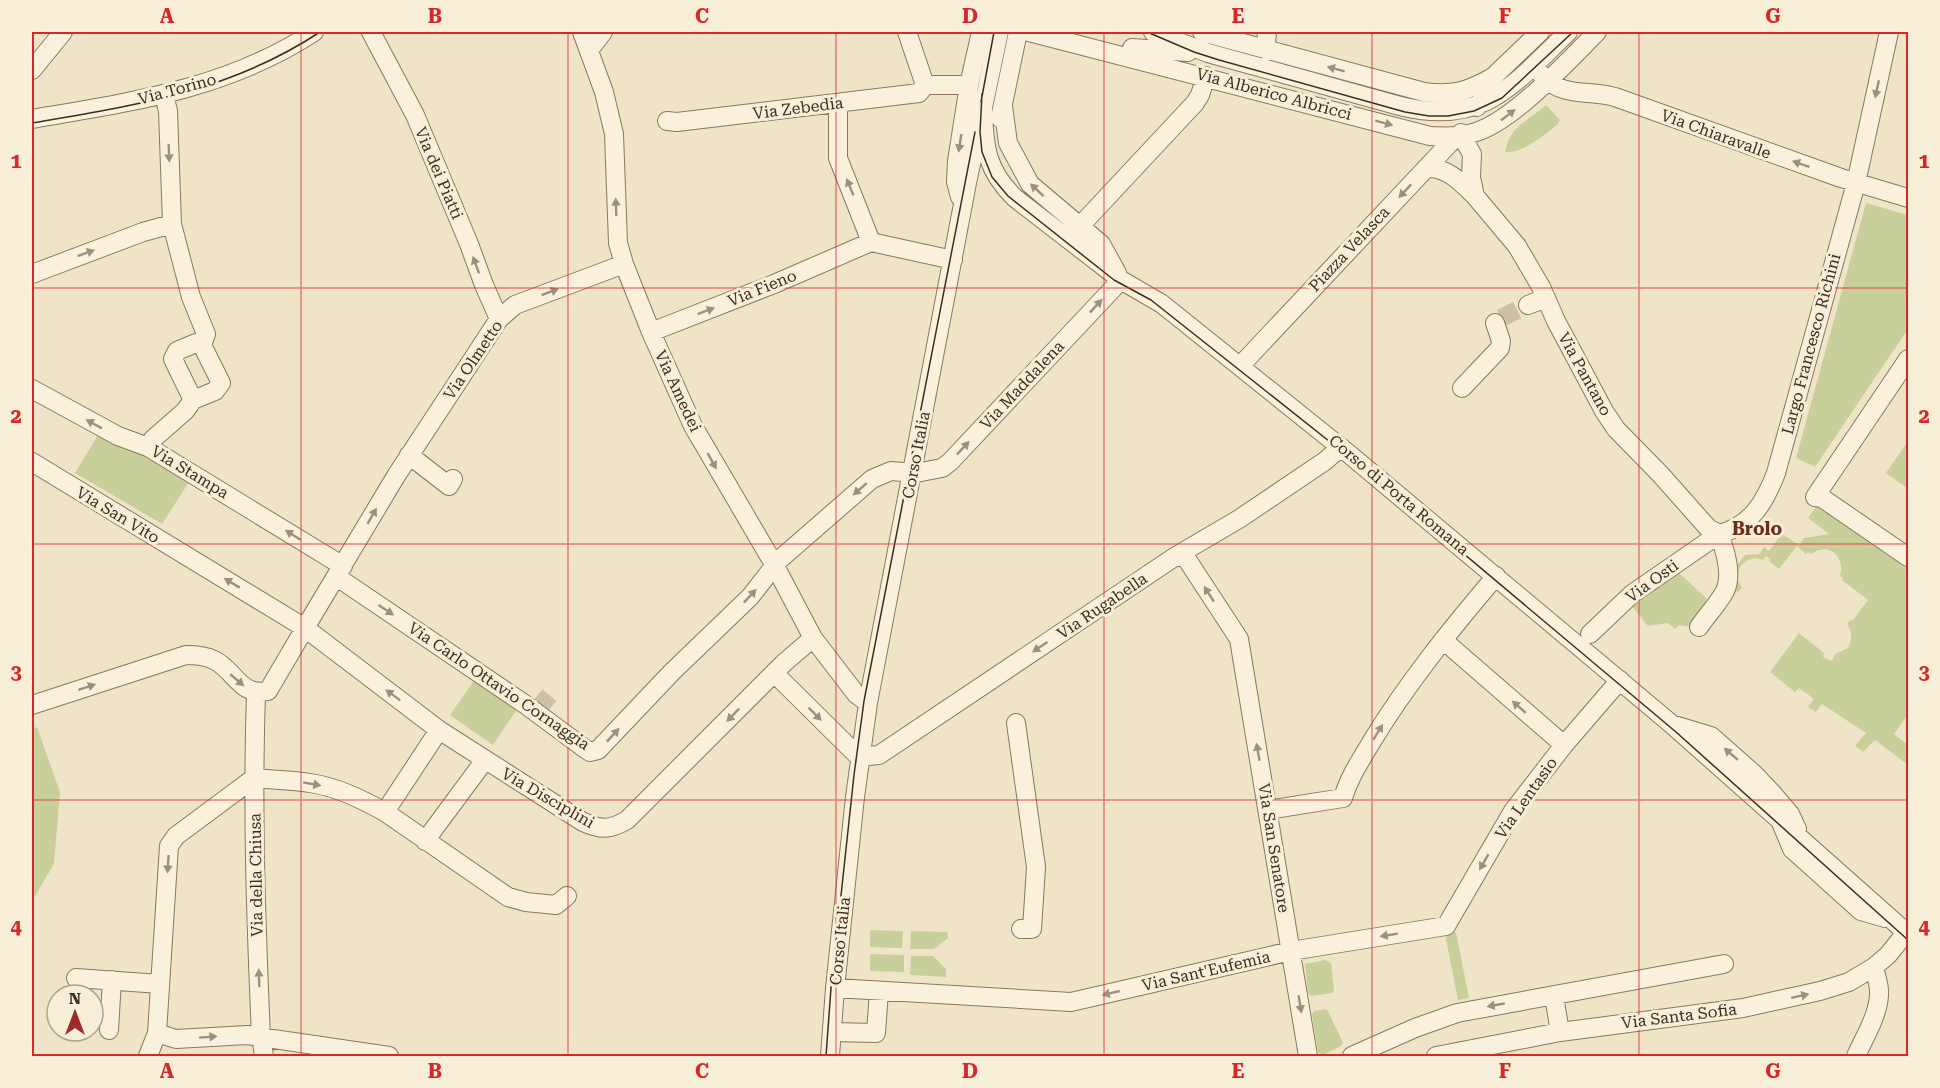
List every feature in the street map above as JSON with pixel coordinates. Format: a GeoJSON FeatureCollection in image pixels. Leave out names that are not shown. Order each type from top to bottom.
{"type":"FeatureCollection","features":[{"type":"Feature","properties":{"kind":"street"},"geometry":{"type":"LineString","coordinates":[[32,69],[63,32]]}},
{"type":"Feature","properties":{"kind":"street","name":"Via Torino"},"geometry":{"type":"LineString","coordinates":[[32,120],[164,95],[213,81],[242,69],[314,32]]}},
{"type":"Feature","properties":{"kind":"street","name":"Via dei Piatti"},"geometry":{"type":"LineString","coordinates":[[371,32],[415,115],[499,318]]}},
{"type":"Feature","properties":{"kind":"street","name":"Via Amedei"},"geometry":{"type":"LineString","coordinates":[[582,32],[604,92],[614,134],[617,228],[624,264],[651,332],[693,426],[775,566],[813,638],[856,694],[868,703]]}},
{"type":"Feature","properties":{"kind":"street"},"geometry":{"type":"LineString","coordinates":[[590,49],[603,32]]}},
{"type":"Feature","properties":{"kind":"street"},"geometry":{"type":"LineString","coordinates":[[907,32],[925,85],[969,85]]}},
{"type":"Feature","properties":{"kind":"street"},"geometry":{"type":"LineString","coordinates":[[963,208],[956,182],[957,161],[969,85],[981,32]]}},
{"type":"Feature","properties":{"kind":"street"},"geometry":{"type":"LineString","coordinates":[[983,110],[999,32]]}},
{"type":"Feature","properties":{"kind":"street"},"geometry":{"type":"LineString","coordinates":[[967,183],[994,139],[1018,32]]}},
{"type":"Feature","properties":{"kind":"street","name":"Via Alberico Albricci"},"geometry":{"type":"LineString","coordinates":[[1029,32],[1088,45],[1430,136],[1461,135]]}},
{"type":"Feature","properties":{"kind":"street","name":"Via Alberico Albricci"},"geometry":{"type":"LineString","coordinates":[[1153,32],[1208,53],[1419,111],[1442,113],[1477,106]]}},
{"type":"Feature","properties":{"kind":"street"},"geometry":{"type":"LineString","coordinates":[[1202,32],[1267,51],[1442,95],[1473,88],[1492,77],[1540,32]]}},
{"type":"Feature","properties":{"kind":"street"},"geometry":{"type":"LineString","coordinates":[[1267,32],[1267,51]]}},
{"type":"Feature","properties":{"kind":"street"},"geometry":{"type":"LineString","coordinates":[[1477,106],[1496,97],[1566,32],[1580,48]]}},
{"type":"Feature","properties":{"kind":"street"},"geometry":{"type":"LineString","coordinates":[[1461,135],[1474,133],[1499,121],[1547,81],[1597,32]]}},
{"type":"Feature","properties":{"kind":"street","name":"Largo Francesco Richini"},"geometry":{"type":"LineString","coordinates":[[1719,534],[1732,531],[1755,514],[1772,483],[1856,183],[1889,32]]}},
{"type":"Feature","properties":{"kind":"street","name":"Via Alberico Albricci"},"geometry":{"type":"LineString","coordinates":[[1088,45],[1208,53]]}},
{"type":"Feature","properties":{"kind":"street"},"geometry":{"type":"LineString","coordinates":[[1511,60],[1532,65],[1547,81]]}},
{"type":"Feature","properties":{"kind":"street"},"geometry":{"type":"LineString","coordinates":[[1080,226],[1195,103],[1206,76]]}},
{"type":"Feature","properties":{"kind":"street"},"geometry":{"type":"LineString","coordinates":[[1461,135],[1466,122],[1487,93],[1492,77]]}},
{"type":"Feature","properties":{"kind":"street","name":"Via Chiaravalle"},"geometry":{"type":"LineString","coordinates":[[1547,81],[1574,93],[1605,94],[1615,97],[1743,151],[1856,183]]}},
{"type":"Feature","properties":{"kind":"street","name":"Via Zebedia"},"geometry":{"type":"LineString","coordinates":[[667,121],[677,122],[919,93],[925,85]]}},
{"type":"Feature","properties":{"kind":"street"},"geometry":{"type":"LineString","coordinates":[[164,95],[168,111],[172,224],[191,297],[206,334],[202,345]]}},
{"type":"Feature","properties":{"kind":"street"},"geometry":{"type":"LineString","coordinates":[[838,104],[838,158],[872,242],[953,260]]}},
{"type":"Feature","properties":{"kind":"street"},"geometry":{"type":"LineString","coordinates":[[1003,106],[1008,143],[1022,172],[1036,190],[1101,244],[1120,280]]}},
{"type":"Feature","properties":{"kind":"street","name":"Corso di Porta Romana"},"geometry":{"type":"LineString","coordinates":[[983,110],[983,141],[993,169],[1008,191],[1120,280],[1162,304],[1341,447],[1669,722],[1905,932]]}},
{"type":"Feature","properties":{"kind":"street","name":"Corso Italia"},"geometry":{"type":"LineString","coordinates":[[830,1056],[860,755],[868,703],[967,183],[983,110]]}},
{"type":"Feature","properties":{"kind":"street"},"geometry":{"type":"LineString","coordinates":[[1461,135],[1472,154],[1471,177],[1475,196]]}},
{"type":"Feature","properties":{"kind":"street","name":"Piazza Velasca"},"geometry":{"type":"LineString","coordinates":[[1240,366],[1425,169],[1461,135]]}},
{"type":"Feature","properties":{"kind":"street","name":"Via Pantano"},"geometry":{"type":"LineString","coordinates":[[1425,169],[1435,168],[1449,174],[1475,196],[1517,246],[1604,411],[1616,429],[1708,528],[1719,534]]}},
{"type":"Feature","properties":{"kind":"street"},"geometry":{"type":"LineString","coordinates":[[1856,183],[1908,198]]}},
{"type":"Feature","properties":{"kind":"street"},"geometry":{"type":"LineString","coordinates":[[32,274],[143,232],[172,224]]}},
{"type":"Feature","properties":{"kind":"street","name":"Via Fieno"},"geometry":{"type":"LineString","coordinates":[[651,332],[774,284],[872,242]]}},
{"type":"Feature","properties":{"kind":"street","name":"Via Olmetto"},"geometry":{"type":"LineString","coordinates":[[256,694],[268,691],[409,455],[499,318],[515,305],[624,264]]}},
{"type":"Feature","properties":{"kind":"street","name":"Via Maddalena"},"geometry":{"type":"LineString","coordinates":[[775,566],[872,479],[891,471],[913,472],[942,468],[950,462],[1120,280]]}},
{"type":"Feature","properties":{"kind":"street"},"geometry":{"type":"LineString","coordinates":[[1530,310],[1547,303]]}},
{"type":"Feature","properties":{"kind":"street"},"geometry":{"type":"LineString","coordinates":[[1462,388],[1500,348],[1500,321]]}},
{"type":"Feature","properties":{"kind":"street"},"geometry":{"type":"LineString","coordinates":[[148,447],[153,439],[185,411],[193,400],[214,391],[221,383],[202,345],[196,343],[177,351],[173,359],[193,400]]}},
{"type":"Feature","properties":{"kind":"street"},"geometry":{"type":"LineString","coordinates":[[1908,358],[1815,497],[1822,498],[1908,557]]}},
{"type":"Feature","properties":{"kind":"street","name":"Via Stampa"},"geometry":{"type":"LineString","coordinates":[[32,389],[118,436],[148,447],[340,572]]}},
{"type":"Feature","properties":{"kind":"street","name":"Via Rugabella"},"geometry":{"type":"LineString","coordinates":[[860,755],[879,755],[1176,556],[1239,519],[1325,461],[1341,447]]}},
{"type":"Feature","properties":{"kind":"street"},"geometry":{"type":"LineString","coordinates":[[409,455],[449,486],[453,479]]}},
{"type":"Feature","properties":{"kind":"street","name":"Via San Vito"},"geometry":{"type":"LineString","coordinates":[[32,462],[305,628]]}},
{"type":"Feature","properties":{"kind":"street"},"geometry":{"type":"LineString","coordinates":[[1699,627],[1725,590],[1727,578],[1725,552],[1719,534]]}},
{"type":"Feature","properties":{"kind":"street","name":"Via Osti"},"geometry":{"type":"LineString","coordinates":[[1590,634],[1632,594],[1719,534]]}},
{"type":"Feature","properties":{"kind":"street","name":"Via San Senatore"},"geometry":{"type":"LineString","coordinates":[[1176,556],[1186,558],[1239,639],[1308,1056]]}},
{"type":"Feature","properties":{"kind":"street","name":"Via Carlo Ottavio Cornaggia"},"geometry":{"type":"LineString","coordinates":[[340,572],[537,711],[590,752],[598,750],[672,672],[750,597],[775,566]]}},
{"type":"Feature","properties":{"kind":"street"},"geometry":{"type":"LineString","coordinates":[[1268,810],[1343,798],[1347,783],[1395,703],[1496,576]]}},
{"type":"Feature","properties":{"kind":"street","name":"Via Disciplini"},"geometry":{"type":"LineString","coordinates":[[305,628],[439,730],[583,822],[597,828],[615,827],[650,800],[774,673],[813,638]]}},
{"type":"Feature","properties":{"kind":"street"},"geometry":{"type":"LineString","coordinates":[[1443,640],[1564,745]]}},
{"type":"Feature","properties":{"kind":"street"},"geometry":{"type":"LineString","coordinates":[[32,705],[186,655],[215,660],[248,690],[256,694]]}},
{"type":"Feature","properties":{"kind":"street"},"geometry":{"type":"LineString","coordinates":[[774,673],[845,744],[860,755]]}},
{"type":"Feature","properties":{"kind":"street","name":"Via Lentasio"},"geometry":{"type":"LineString","coordinates":[[1446,926],[1513,811],[1564,745],[1620,680]]}},
{"type":"Feature","properties":{"kind":"street","name":"Via della Chiusa"},"geometry":{"type":"LineString","coordinates":[[256,694],[254,777],[261,1036],[264,1056]]}},
{"type":"Feature","properties":{"kind":"street","name":"Corso di Porta Romana"},"geometry":{"type":"LineString","coordinates":[[1669,722],[1711,736],[1753,773],[1790,814],[1802,840]]}},
{"type":"Feature","properties":{"kind":"street"},"geometry":{"type":"LineString","coordinates":[[1016,723],[1036,867],[1032,928],[1021,928]]}},
{"type":"Feature","properties":{"kind":"street"},"geometry":{"type":"LineString","coordinates":[[384,812],[439,730]]}},
{"type":"Feature","properties":{"kind":"street"},"geometry":{"type":"LineString","coordinates":[[425,841],[484,760]]}},
{"type":"Feature","properties":{"kind":"street"},"geometry":{"type":"LineString","coordinates":[[148,1056],[157,1033],[169,846],[176,836],[254,777],[311,783],[341,791],[384,812],[508,897],[526,902],[556,905],[567,896]]}},
{"type":"Feature","properties":{"kind":"street"},"geometry":{"type":"LineString","coordinates":[[216,807],[239,808],[255,816]]}},
{"type":"Feature","properties":{"kind":"street","name":"Corso di Porta Romana"},"geometry":{"type":"LineString","coordinates":[[1780,820],[1792,849],[1861,910],[1882,917],[1905,932]]}},
{"type":"Feature","properties":{"kind":"street","name":"Via Sant'Eufemia"},"geometry":{"type":"LineString","coordinates":[[835,988],[1071,1002],[1291,951],[1446,926]]}},
{"type":"Feature","properties":{"kind":"street","name":"Via Santa Sofia"},"geometry":{"type":"LineString","coordinates":[[1436,1056],[1504,1049],[1560,1032],[1743,1008],[1820,991],[1849,982],[1874,967],[1883,960],[1905,932]]}},
{"type":"Feature","properties":{"kind":"street"},"geometry":{"type":"LineString","coordinates":[[1352,1056],[1457,1013],[1724,964]]}},
{"type":"Feature","properties":{"kind":"street"},"geometry":{"type":"LineString","coordinates":[[1856,1056],[1869,1029],[1878,999],[1878,984],[1874,967]]}},
{"type":"Feature","properties":{"kind":"street"},"geometry":{"type":"LineString","coordinates":[[76,978],[160,984]]}},
{"type":"Feature","properties":{"kind":"street"},"geometry":{"type":"LineString","coordinates":[[109,1030],[112,980]]}},
{"type":"Feature","properties":{"kind":"street"},"geometry":{"type":"LineString","coordinates":[[832,1032],[876,1033],[879,991]]}},
{"type":"Feature","properties":{"kind":"street"},"geometry":{"type":"LineString","coordinates":[[1554,996],[1560,1032]]}},
{"type":"Feature","properties":{"kind":"street"},"geometry":{"type":"LineString","coordinates":[[157,1033],[176,1039],[261,1036],[346,1053],[389,1056]]}},
{"type":"Feature","properties":{"kind":"green space"},"geometry":{"type":"Polygon","coordinates":[[[1546,105],[1560,120],[1557,125],[1525,147],[1505,152],[1507,143],[1515,130],[1546,105]]]}},
{"type":"Feature","properties":{"kind":"green space"},"geometry":{"type":"Polygon","coordinates":[[[1866,203],[1908,215],[1908,329],[1815,467],[1796,458],[1866,203]]]}},
{"type":"Feature","properties":{"kind":"green space"},"geometry":{"type":"Polygon","coordinates":[[[98,435],[191,479],[162,524],[75,473],[98,435]]]}},
{"type":"Feature","properties":{"kind":"green space"},"geometry":{"type":"Polygon","coordinates":[[[1908,441],[1908,489],[1886,473],[1908,441]]]}},
{"type":"Feature","properties":{"kind":"green space"},"geometry":{"type":"Polygon","coordinates":[[[1828,490],[1908,545],[1908,717],[1894,734],[1908,745],[1908,765],[1875,740],[1863,752],[1855,746],[1866,733],[1822,704],[1816,712],[1808,707],[1814,699],[1799,688],[1795,692],[1770,672],[1799,633],[1824,653],[1823,657],[1832,661],[1835,654],[1848,648],[1851,636],[1847,624],[1868,600],[1842,580],[1838,557],[1824,549],[1806,554],[1797,546],[1779,569],[1766,556],[1763,560],[1752,559],[1738,570],[1738,580],[1742,588],[1738,592],[1733,589],[1732,572],[1745,555],[1760,554],[1764,547],[1769,551],[1782,534],[1799,545],[1804,538],[1829,534],[1808,518],[1828,490]]]}},
{"type":"Feature","properties":{"kind":"green space"},"geometry":{"type":"Polygon","coordinates":[[[1677,571],[1707,599],[1691,627],[1679,625],[1675,629],[1668,623],[1648,626],[1631,605],[1677,571]]]}},
{"type":"Feature","properties":{"kind":"green space"},"geometry":{"type":"Polygon","coordinates":[[[475,679],[518,708],[493,745],[450,715],[475,679]]]}},
{"type":"Feature","properties":{"kind":"green space"},"geometry":{"type":"Polygon","coordinates":[[[37,727],[60,792],[54,864],[32,901],[32,729],[37,727]]]}},
{"type":"Feature","properties":{"kind":"green space"},"geometry":{"type":"Polygon","coordinates":[[[870,930],[903,931],[902,948],[870,947],[870,930]]]}},
{"type":"Feature","properties":{"kind":"green space"},"geometry":{"type":"Polygon","coordinates":[[[911,931],[947,932],[948,938],[934,949],[910,949],[911,931]]]}},
{"type":"Feature","properties":{"kind":"green space"},"geometry":{"type":"Polygon","coordinates":[[[1456,932],[1469,998],[1458,1000],[1445,934],[1456,932]]]}},
{"type":"Feature","properties":{"kind":"green space"},"geometry":{"type":"Polygon","coordinates":[[[870,954],[904,955],[904,972],[870,971],[870,954]]]}},
{"type":"Feature","properties":{"kind":"green space"},"geometry":{"type":"Polygon","coordinates":[[[911,956],[933,956],[946,969],[946,977],[910,975],[911,956]]]}},
{"type":"Feature","properties":{"kind":"green space"},"geometry":{"type":"Polygon","coordinates":[[[1325,960],[1331,963],[1334,991],[1311,996],[1308,993],[1305,964],[1325,960]]]}},
{"type":"Feature","properties":{"kind":"green space"},"geometry":{"type":"Polygon","coordinates":[[[1325,1009],[1343,1043],[1323,1055],[1318,1052],[1312,1014],[1314,1011],[1325,1009]]]}},
{"type":"Feature","properties":{"kind":"tunnel"},"geometry":{"type":"LineString","coordinates":[[1501,318],[1528,305]]}},
{"type":"Feature","properties":{"kind":"tunnel"},"geometry":{"type":"LineString","coordinates":[[538,709],[553,691]]}},
{"type":"Feature","properties":{"kind":"tram line"},"geometry":{"type":"LineString","coordinates":[[32,123],[145,102],[216,82],[251,69],[320,32]]}},
{"type":"Feature","properties":{"kind":"tram line"},"geometry":{"type":"LineString","coordinates":[[981,102],[994,32]]}},
{"type":"Feature","properties":{"kind":"tram line"},"geometry":{"type":"LineString","coordinates":[[1147,32],[1219,60],[1405,112],[1429,116],[1448,116],[1474,111],[1502,98],[1573,32]]}},
{"type":"Feature","properties":{"kind":"tram line"},"geometry":{"type":"LineString","coordinates":[[982,94],[980,132],[982,152],[992,177],[1008,196],[1114,280],[1151,300],[1339,449],[1676,732],[1908,940]]}},
{"type":"Feature","properties":{"kind":"tram line"},"geometry":{"type":"LineString","coordinates":[[826,1056],[831,988],[864,701],[975,132]]}},
{"type":"Feature","properties":{"kind":"district","name":"Brolo"},"geometry":{"type":"Point","coordinates":[1757,528]}}]}
